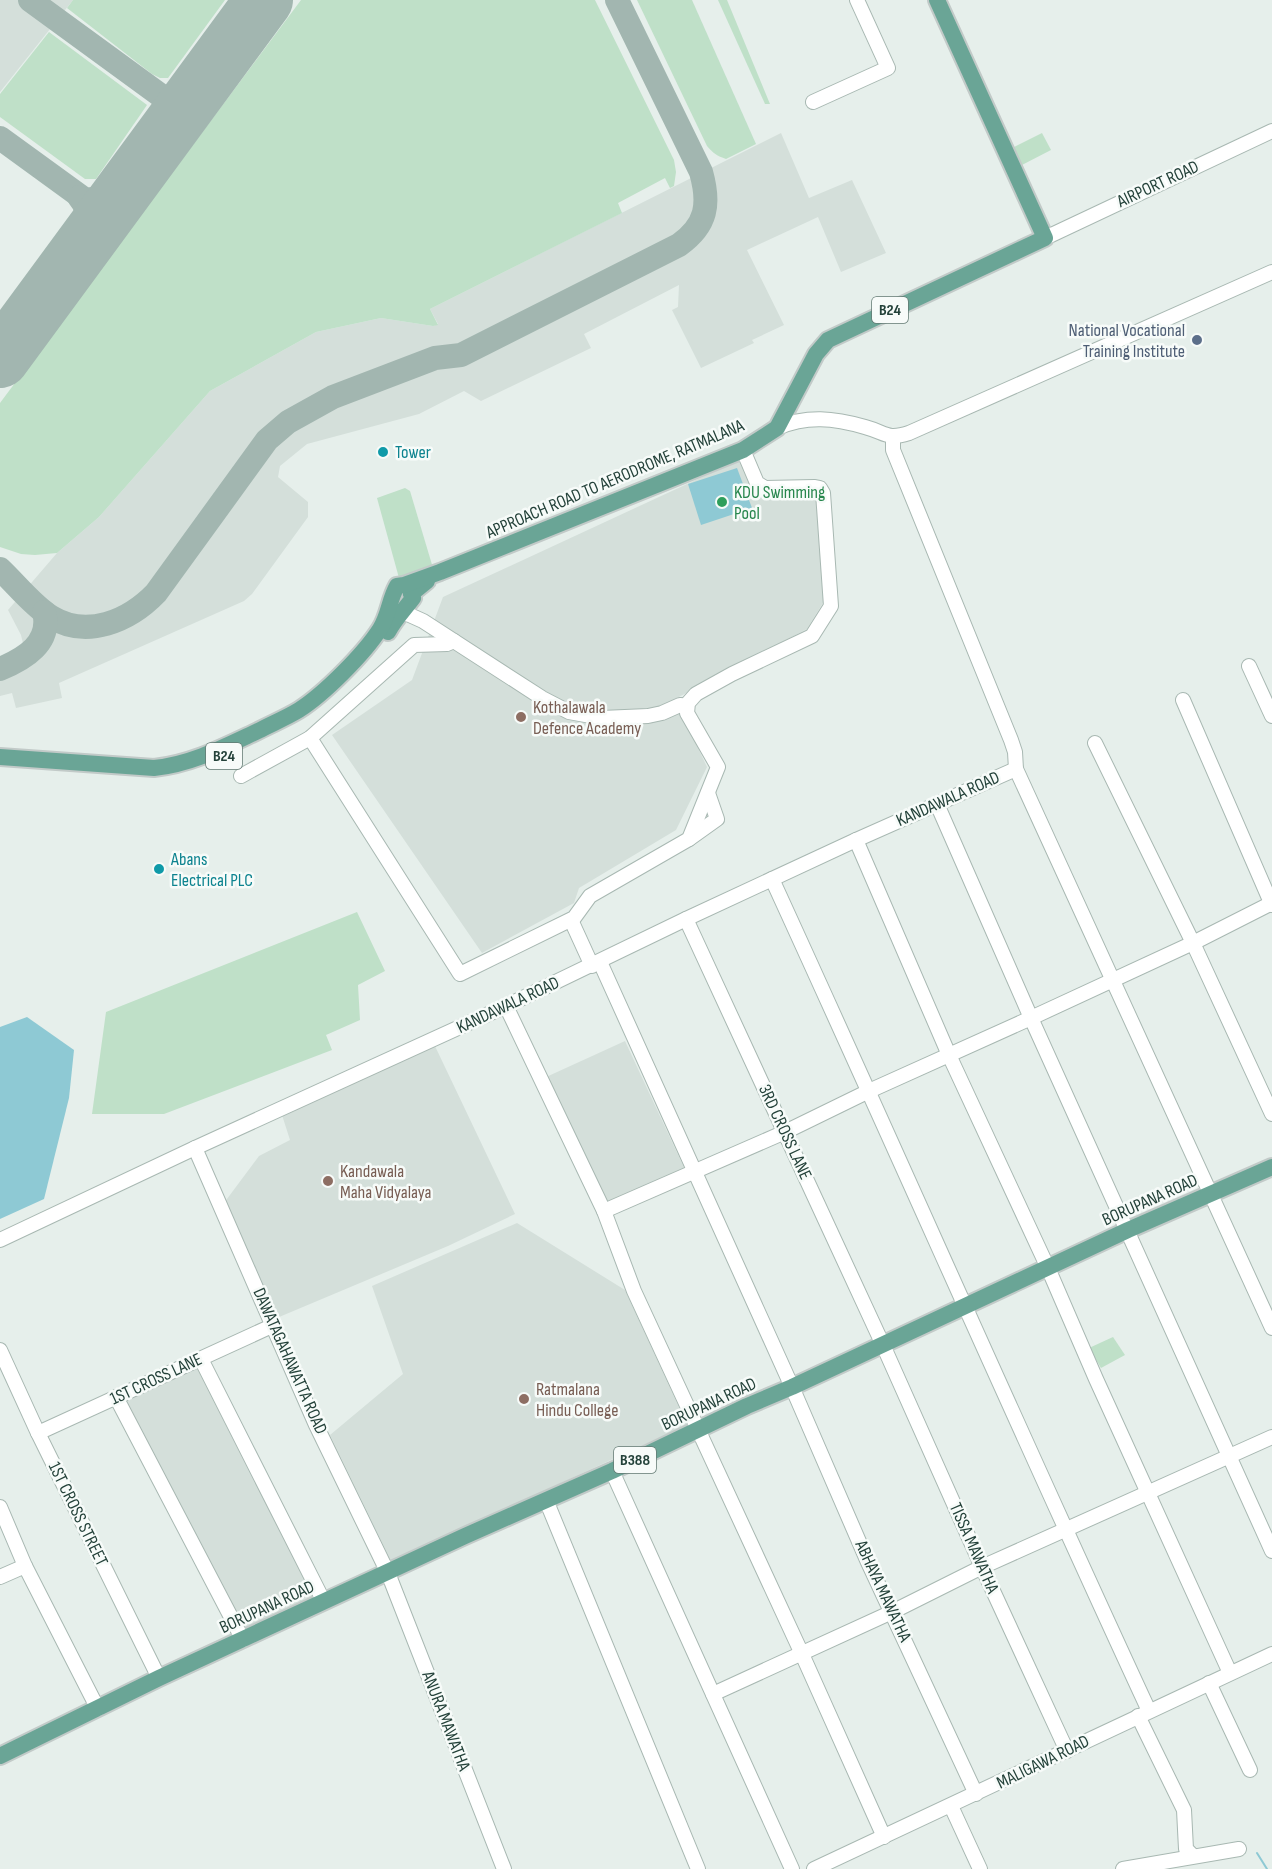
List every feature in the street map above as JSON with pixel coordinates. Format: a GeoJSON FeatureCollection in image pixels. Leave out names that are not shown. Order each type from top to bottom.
{"type":"FeatureCollection","features":[{"type":"Feature","properties":{"kind":"main road"},"geometry":{"type":"LineString","coordinates":[[937,0],[1045,238]]}},
{"type":"Feature","properties":{"kind":"main road","name":"APPROACH ROAD TO AERODROME, RATMALANA"},"geometry":{"type":"LineString","coordinates":[[403,603],[440,572],[743,450],[777,428],[816,354],[828,340],[1045,238]]}},
{"type":"Feature","properties":{"kind":"main road","name":"B24"},"geometry":{"type":"LineString","coordinates":[[0,759],[154,768],[190,762],[298,710],[315,698],[360,653],[403,603]]}},
{"type":"Feature","properties":{"kind":"main road","name":"BORUPANA ROAD"},"geometry":{"type":"LineString","coordinates":[[0,1756],[159,1678],[465,1536],[612,1471],[1128,1230],[1272,1167]]}},
{"type":"Feature","properties":{"kind":"street"},"geometry":{"type":"LineString","coordinates":[[813,102],[888,68],[857,0]]}},
{"type":"Feature","properties":{"kind":"street","name":"AIRPORT ROAD"},"geometry":{"type":"LineString","coordinates":[[1045,238],[1272,131]]}},
{"type":"Feature","properties":{"kind":"street"},"geometry":{"type":"LineString","coordinates":[[777,428],[800,420],[825,418],[856,424],[892,438],[909,433],[1272,272]]}},
{"type":"Feature","properties":{"kind":"street"},"geometry":{"type":"LineString","coordinates":[[892,438],[893,450],[1011,740],[1015,752],[1016,769],[1272,1328]]}},
{"type":"Feature","properties":{"kind":"street"},"geometry":{"type":"LineString","coordinates":[[310,738],[460,974],[571,920],[578,915],[590,896],[689,839],[717,767],[689,717],[687,706],[696,694],[812,636],[831,606],[823,493],[820,488],[815,487],[765,488],[760,486],[743,450]]}},
{"type":"Feature","properties":{"kind":"street"},"geometry":{"type":"LineString","coordinates":[[403,603],[414,608],[423,621],[542,698],[569,712],[602,718],[648,716],[680,705],[687,706]]}},
{"type":"Feature","properties":{"kind":"street"},"geometry":{"type":"LineString","coordinates":[[241,776],[310,738],[414,645],[447,644],[454,641]]}},
{"type":"Feature","properties":{"kind":"street"},"geometry":{"type":"LineString","coordinates":[[1249,666],[1272,716]]}},
{"type":"Feature","properties":{"kind":"street"},"geometry":{"type":"LineString","coordinates":[[604,1212],[694,1170],[785,1132],[869,1091],[1193,943],[1272,904],[1183,700]]}},
{"type":"Feature","properties":{"kind":"street"},"geometry":{"type":"LineString","coordinates":[[1095,743],[1193,943],[1272,1114]]}},
{"type":"Feature","properties":{"kind":"street","name":"KANDAWALA ROAD"},"geometry":{"type":"LineString","coordinates":[[0,1240],[596,964],[855,840],[1016,769]]}},
{"type":"Feature","properties":{"kind":"street"},"geometry":{"type":"LineString","coordinates":[[937,804],[1272,1551]]}},
{"type":"Feature","properties":{"kind":"street"},"geometry":{"type":"LineString","coordinates":[[855,840],[949,1055],[1048,1268],[1230,1673]]}},
{"type":"Feature","properties":{"kind":"street"},"geometry":{"type":"LineString","coordinates":[[772,879],[1065,1529],[1184,1810],[1186,1849],[1193,1856]]}},
{"type":"Feature","properties":{"kind":"street","name":"3RD CROSS LANE"},"geometry":{"type":"LineString","coordinates":[[686,919],[883,1344]]}},
{"type":"Feature","properties":{"kind":"street","name":"ABHAYA MAWATHA"},"geometry":{"type":"LineString","coordinates":[[571,920],[596,964],[694,1170],[863,1550],[976,1794]]}},
{"type":"Feature","properties":{"kind":"street"},"geometry":{"type":"LineString","coordinates":[[506,1006],[604,1212],[634,1291],[884,1837]]}},
{"type":"Feature","properties":{"kind":"street","name":"DAWATAGAHAWATTA ROAD"},"geometry":{"type":"LineString","coordinates":[[195,1148],[316,1425],[388,1573]]}},
{"type":"Feature","properties":{"kind":"street","name":"1ST CROSS LANE"},"geometry":{"type":"LineString","coordinates":[[38,1433],[274,1325]]}},
{"type":"Feature","properties":{"kind":"street","name":"TISSA MAWATHA"},"geometry":{"type":"LineString","coordinates":[[883,1344],[1067,1751]]}},
{"type":"Feature","properties":{"kind":"street","name":"1ST CROSS STREET"},"geometry":{"type":"LineString","coordinates":[[0,1350],[38,1433],[159,1678]]}},
{"type":"Feature","properties":{"kind":"street"},"geometry":{"type":"LineString","coordinates":[[201,1359],[324,1602]]}},
{"type":"Feature","properties":{"kind":"street"},"geometry":{"type":"LineString","coordinates":[[116,1397],[243,1640]]}},
{"type":"Feature","properties":{"kind":"street"},"geometry":{"type":"LineString","coordinates":[[713,1694],[892,1612],[982,1567],[1272,1437]]}},
{"type":"Feature","properties":{"kind":"street"},"geometry":{"type":"LineString","coordinates":[[612,1471],[792,1869]]}},
{"type":"Feature","properties":{"kind":"street"},"geometry":{"type":"LineString","coordinates":[[546,1500],[698,1869]]}},
{"type":"Feature","properties":{"kind":"street"},"geometry":{"type":"LineString","coordinates":[[0,1508],[25,1566],[98,1709]]}},
{"type":"Feature","properties":{"kind":"street"},"geometry":{"type":"LineString","coordinates":[[0,1577],[25,1566]]}},
{"type":"Feature","properties":{"kind":"street","name":"ANURA MAWATHA"},"geometry":{"type":"LineString","coordinates":[[388,1573],[504,1869]]}},
{"type":"Feature","properties":{"kind":"street","name":"MALIGAWA ROAD"},"geometry":{"type":"LineString","coordinates":[[814,1869],[1272,1654]]}},
{"type":"Feature","properties":{"kind":"street"},"geometry":{"type":"LineString","coordinates":[[1209,1683],[1250,1770]]}},
{"type":"Feature","properties":{"kind":"street"},"geometry":{"type":"LineString","coordinates":[[951,1806],[980,1869]]}},
{"type":"Feature","properties":{"kind":"street"},"geometry":{"type":"LineString","coordinates":[[1123,1869],[1239,1849]]}},
{"type":"Feature","properties":{"kind":"shaded area"},"geometry":{"type":"Polygon","coordinates":[[[0,0],[73,0],[0,92],[0,0]]]}},
{"type":"Feature","properties":{"kind":"shaded area"},"geometry":{"type":"Polygon","coordinates":[[[781,133],[809,198],[852,180],[886,253],[841,272],[818,217],[747,250],[784,325],[752,340],[754,343],[701,368],[672,310],[678,307],[679,285],[584,334],[591,348],[481,401],[464,391],[419,414],[307,444],[280,466],[278,477],[308,502],[308,517],[252,594],[244,601],[59,683],[62,698],[16,708],[12,693],[0,696],[0,662],[26,656],[21,635],[8,610],[57,553],[99,517],[210,391],[316,332],[381,318],[433,326],[438,324],[430,309],[781,133]]]}},
{"type":"Feature","properties":{"kind":"shaded area","name":"Kothalawala Defence Academy"},"geometry":{"type":"Polygon","coordinates":[[[741,459],[753,496],[817,497],[826,598],[807,629],[675,699],[707,767],[676,830],[579,888],[574,903],[482,953],[332,735],[412,680],[443,597],[741,459]]]}},
{"type":"Feature","properties":{"kind":"shaded area"},"geometry":{"type":"Polygon","coordinates":[[[625,1041],[687,1174],[606,1211],[544,1078],[625,1041]]]}},
{"type":"Feature","properties":{"kind":"shaded area","name":"Kandawala Maha Vidyalaya"},"geometry":{"type":"Polygon","coordinates":[[[434,1044],[515,1214],[448,1246],[272,1320],[221,1207],[259,1156],[290,1140],[282,1115],[434,1044]]]}},
{"type":"Feature","properties":{"kind":"shaded area","name":"Ratmalana Hindu College"},"geometry":{"type":"Polygon","coordinates":[[[517,1223],[625,1290],[687,1425],[391,1561],[330,1435],[403,1374],[372,1286],[517,1223]]]}},
{"type":"Feature","properties":{"kind":"shaded area"},"geometry":{"type":"Polygon","coordinates":[[[201,1359],[324,1602],[243,1640],[116,1397],[201,1359]]]}},
{"type":"Feature","properties":{"kind":"green space"},"geometry":{"type":"Polygon","coordinates":[[[73,0],[225,0],[168,78],[160,78],[67,8],[73,0]]]}},
{"type":"Feature","properties":{"kind":"green space"},"geometry":{"type":"Polygon","coordinates":[[[301,0],[595,0],[674,160],[676,172],[674,186],[670,188],[665,178],[618,203],[622,213],[430,309],[438,325],[381,318],[316,332],[210,391],[99,517],[57,553],[21,554],[0,547],[0,403],[301,0]]]}},
{"type":"Feature","properties":{"kind":"green space"},"geometry":{"type":"Polygon","coordinates":[[[637,0],[692,0],[756,144],[726,159],[715,154],[707,146],[637,0]]]}},
{"type":"Feature","properties":{"kind":"green space"},"geometry":{"type":"Polygon","coordinates":[[[718,0],[727,0],[770,104],[765,104],[718,0]]]}},
{"type":"Feature","properties":{"kind":"green space"},"geometry":{"type":"Polygon","coordinates":[[[49,32],[147,105],[96,179],[85,179],[0,117],[0,94],[49,32]]]}},
{"type":"Feature","properties":{"kind":"green space"},"geometry":{"type":"Polygon","coordinates":[[[1042,133],[1051,150],[1020,166],[1014,147],[1042,133]]]}},
{"type":"Feature","properties":{"kind":"green space"},"geometry":{"type":"Polygon","coordinates":[[[405,488],[410,491],[433,568],[399,578],[377,498],[405,488]]]}},
{"type":"Feature","properties":{"kind":"green space"},"geometry":{"type":"Polygon","coordinates":[[[357,912],[385,971],[358,985],[360,1020],[326,1035],[332,1050],[164,1114],[92,1114],[106,1012],[357,912]]]}},
{"type":"Feature","properties":{"kind":"green space"},"geometry":{"type":"Polygon","coordinates":[[[1113,1337],[1125,1355],[1101,1368],[1089,1348],[1113,1337]]]}},
{"type":"Feature","properties":{"kind":"water","name":"KDU Swimming Pool"},"geometry":{"type":"Polygon","coordinates":[[[737,468],[752,508],[701,525],[688,484],[737,468]]]}},
{"type":"Feature","properties":{"kind":"water"},"geometry":{"type":"Polygon","coordinates":[[[27,1017],[74,1050],[69,1098],[44,1199],[0,1219],[0,1027],[27,1017]]]}},
{"type":"Feature","properties":{"kind":"waterway"},"geometry":{"type":"LineString","coordinates":[[1257,1853],[1267,1869]]}},
{"type":"Feature","properties":{"kind":"taxiway"},"geometry":{"type":"LineString","coordinates":[[30,0],[182,111]]}},
{"type":"Feature","properties":{"kind":"taxiway"},"geometry":{"type":"LineString","coordinates":[[0,569],[37,607],[65,623],[93,626],[120,619],[133,612],[156,593],[267,440],[288,422],[333,397],[435,358],[461,355],[679,245],[696,230],[701,222],[705,204],[701,172],[617,0]]}},
{"type":"Feature","properties":{"kind":"taxiway"},"geometry":{"type":"LineString","coordinates":[[0,138],[84,199],[105,200],[126,187]]}},
{"type":"Feature","properties":{"kind":"taxiway"},"geometry":{"type":"LineString","coordinates":[[79,197],[88,215],[87,233],[82,246]]}},
{"type":"Feature","properties":{"kind":"taxiway"},"geometry":{"type":"LineString","coordinates":[[0,669],[27,655],[40,641],[44,633],[44,612]]}},
{"type":"Feature","properties":{"kind":"runway"},"geometry":{"type":"LineString","coordinates":[[0,359],[264,0]]}},
{"type":"Feature","properties":{"kind":"place","name":"National Vocational Training Institute"},"geometry":{"type":"Point","coordinates":[1197,340]}},
{"type":"Feature","properties":{"kind":"place","name":"Tower"},"geometry":{"type":"Point","coordinates":[383,452]}},
{"type":"Feature","properties":{"kind":"place","name":"KDU Swimming Pool"},"geometry":{"type":"Point","coordinates":[722,502]}},
{"type":"Feature","properties":{"kind":"place","name":"Kothalawala Defence Academy"},"geometry":{"type":"Point","coordinates":[521,717]}},
{"type":"Feature","properties":{"kind":"place","name":"Abans Electrical PLC"},"geometry":{"type":"Point","coordinates":[159,869]}},
{"type":"Feature","properties":{"kind":"place","name":"Kandawala Maha Vidyalaya"},"geometry":{"type":"Point","coordinates":[328,1181]}},
{"type":"Feature","properties":{"kind":"place","name":"Ratmalana Hindu College"},"geometry":{"type":"Point","coordinates":[524,1399]}}]}
